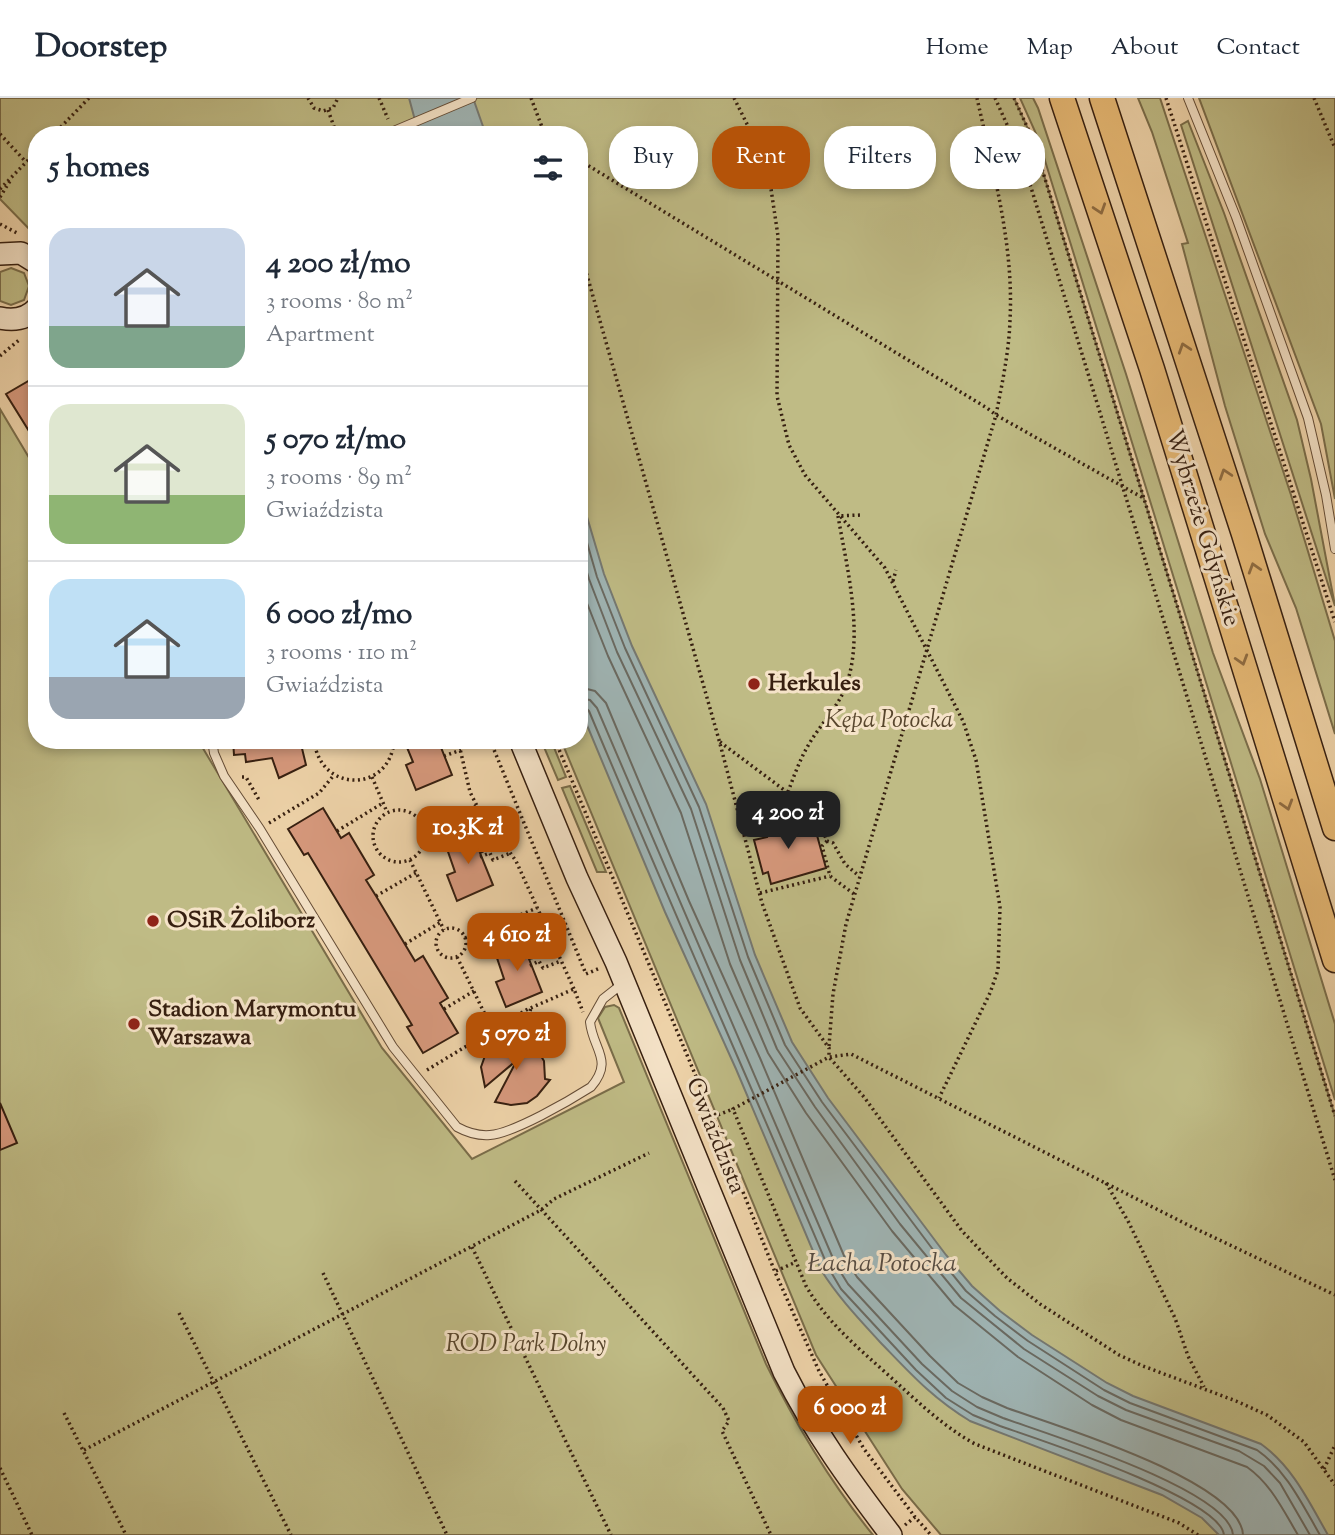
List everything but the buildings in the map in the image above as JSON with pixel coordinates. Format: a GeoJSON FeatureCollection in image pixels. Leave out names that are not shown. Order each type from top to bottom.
{"type":"FeatureCollection","features":[{"type":"Feature","properties":{"kind":"main road","name":"Wybrzeże Gdyńskie"},"geometry":{"type":"LineString","coordinates":[[1062,98],[1152,369],[1335,960]]}},
{"type":"Feature","properties":{"kind":"main road","name":"Wybrzeże Gdyńskie"},"geometry":{"type":"LineString","coordinates":[[1102,98],[1244,534],[1335,828]]}},
{"type":"Feature","properties":{"kind":"street"},"geometry":{"type":"LineString","coordinates":[[0,254],[21,253],[28,257]]}},
{"type":"Feature","properties":{"kind":"street"},"geometry":{"type":"LineString","coordinates":[[1,320],[18,320],[28,316]]}},
{"type":"Feature","properties":{"kind":"street","name":"Gwiaździsta"},"geometry":{"type":"LineString","coordinates":[[524,749],[624,982],[784,1372],[832,1457],[896,1532]]}},
{"type":"Feature","properties":{"kind":"lane"},"geometry":{"type":"LineString","coordinates":[[405,126],[472,98]]}},
{"type":"Feature","properties":{"kind":"lane"},"geometry":{"type":"LineString","coordinates":[[1188,98],[1236,216],[1308,418],[1335,549]]}},
{"type":"Feature","properties":{"kind":"lane"},"geometry":{"type":"LineString","coordinates":[[213,749],[224,776],[260,828],[393,1047],[457,1128],[470,1134],[489,1135],[508,1131],[582,1093],[600,1077],[604,1063],[590,1026],[591,1018],[603,999],[624,982]]}},
{"type":"Feature","properties":{"kind":"path"},"geometry":{"type":"LineString","coordinates":[[62,126],[89,98]]}},
{"type":"Feature","properties":{"kind":"path"},"geometry":{"type":"LineString","coordinates":[[308,98],[314,108],[328,110],[336,104],[338,98]]}},
{"type":"Feature","properties":{"kind":"path"},"geometry":{"type":"LineString","coordinates":[[379,98],[386,126]]}},
{"type":"Feature","properties":{"kind":"path"},"geometry":{"type":"LineString","coordinates":[[531,98],[542,126]]}},
{"type":"Feature","properties":{"kind":"path"},"geometry":{"type":"LineString","coordinates":[[734,98],[759,148],[771,188],[778,236],[777,396],[789,445],[805,475],[885,568],[963,720],[976,760],[1000,907],[998,970],[986,1002],[939,1098]]}},
{"type":"Feature","properties":{"kind":"path"},"geometry":{"type":"LineString","coordinates":[[977,98],[1006,234],[1010,284],[1009,332],[996,415],[926,645],[846,924],[834,994],[829,1057],[864,1097],[961,1231],[1007,1278],[1040,1304],[1119,1355],[1267,1415],[1288,1428],[1304,1442],[1335,1485]]}},
{"type":"Feature","properties":{"kind":"path"},"geometry":{"type":"LineString","coordinates":[[995,98],[1022,158],[1335,1180]]}},
{"type":"Feature","properties":{"kind":"path"},"geometry":{"type":"LineString","coordinates":[[1014,98],[1032,140],[1335,1116]]}},
{"type":"Feature","properties":{"kind":"path"},"geometry":{"type":"LineString","coordinates":[[1166,98],[1335,622]]}},
{"type":"Feature","properties":{"kind":"path"},"geometry":{"type":"LineString","coordinates":[[1314,98],[1335,148]]}},
{"type":"Feature","properties":{"kind":"path"},"geometry":{"type":"LineString","coordinates":[[328,110],[334,126]]}},
{"type":"Feature","properties":{"kind":"path"},"geometry":{"type":"LineString","coordinates":[[0,134],[26,162],[0,188]]}},
{"type":"Feature","properties":{"kind":"path"},"geometry":{"type":"LineString","coordinates":[[588,165],[996,415],[1144,499]]}},
{"type":"Feature","properties":{"kind":"path"},"geometry":{"type":"LineString","coordinates":[[0,197],[14,175]]}},
{"type":"Feature","properties":{"kind":"path"},"geometry":{"type":"LineString","coordinates":[[588,279],[760,893],[800,1008],[829,1048]]}},
{"type":"Feature","properties":{"kind":"path"},"geometry":{"type":"LineString","coordinates":[[838,516],[861,515]]}},
{"type":"Feature","properties":{"kind":"path"},"geometry":{"type":"LineString","coordinates":[[788,792],[810,742],[843,692],[850,670],[854,626],[838,516]]}},
{"type":"Feature","properties":{"kind":"path"},"geometry":{"type":"LineString","coordinates":[[893,582],[896,570]]}},
{"type":"Feature","properties":{"kind":"path"},"geometry":{"type":"LineString","coordinates":[[719,740],[817,817],[827,841]]}},
{"type":"Feature","properties":{"kind":"path"},"geometry":{"type":"LineString","coordinates":[[316,749],[320,762],[334,775],[359,781],[372,777],[385,766],[391,758],[392,749]]}},
{"type":"Feature","properties":{"kind":"path"},"geometry":{"type":"LineString","coordinates":[[559,749],[775,1272],[819,1371],[864,1449],[931,1535]]}},
{"type":"Feature","properties":{"kind":"path"},"geometry":{"type":"LineString","coordinates":[[444,756],[461,750],[470,792],[511,853],[585,1017],[591,1018]]}},
{"type":"Feature","properties":{"kind":"path"},"geometry":{"type":"LineString","coordinates":[[260,828],[319,793],[334,775]]}},
{"type":"Feature","properties":{"kind":"path"},"geometry":{"type":"LineString","coordinates":[[372,777],[387,812]]}},
{"type":"Feature","properties":{"kind":"path"},"geometry":{"type":"LineString","coordinates":[[337,831],[383,803]]}},
{"type":"Feature","properties":{"kind":"path"},"geometry":{"type":"LineString","coordinates":[[423,828],[477,806]]}},
{"type":"Feature","properties":{"kind":"path"},"geometry":{"type":"LineString","coordinates":[[406,811],[415,815],[423,828],[425,840],[422,848],[410,860],[398,863],[387,860],[378,852],[373,842],[373,830],[378,820],[387,812],[406,811]]}},
{"type":"Feature","properties":{"kind":"path"},"geometry":{"type":"LineString","coordinates":[[827,841],[834,843],[845,864],[859,876]]}},
{"type":"Feature","properties":{"kind":"path"},"geometry":{"type":"LineString","coordinates":[[827,841],[822,846],[830,876],[854,894]]}},
{"type":"Feature","properties":{"kind":"path"},"geometry":{"type":"LineString","coordinates":[[480,858],[490,853],[493,860],[511,853]]}},
{"type":"Feature","properties":{"kind":"path"},"geometry":{"type":"LineString","coordinates":[[410,860],[444,930]]}},
{"type":"Feature","properties":{"kind":"path"},"geometry":{"type":"LineString","coordinates":[[376,896],[416,873]]}},
{"type":"Feature","properties":{"kind":"path"},"geometry":{"type":"LineString","coordinates":[[760,893],[830,876]]}},
{"type":"Feature","properties":{"kind":"path"},"geometry":{"type":"LineString","coordinates":[[465,938],[537,908]]}},
{"type":"Feature","properties":{"kind":"path"},"geometry":{"type":"LineString","coordinates":[[405,944],[441,922]]}},
{"type":"Feature","properties":{"kind":"path"},"geometry":{"type":"LineString","coordinates":[[455,929],[465,938],[464,950],[457,957],[444,956],[436,946],[436,940],[444,930],[455,929]]}},
{"type":"Feature","properties":{"kind":"path"},"geometry":{"type":"LineString","coordinates":[[457,957],[497,1040],[507,1036],[522,1036],[531,1008]]}},
{"type":"Feature","properties":{"kind":"path"},"geometry":{"type":"LineString","coordinates":[[530,966],[539,961],[543,968],[561,961]]}},
{"type":"Feature","properties":{"kind":"path"},"geometry":{"type":"LineString","coordinates":[[416,1076],[531,1008],[574,989]]}},
{"type":"Feature","properties":{"kind":"path"},"geometry":{"type":"LineString","coordinates":[[444,1009],[474,991]]}},
{"type":"Feature","properties":{"kind":"path"},"geometry":{"type":"LineString","coordinates":[[713,1117],[733,1110],[829,1057],[851,1054],[1335,1295]]}},
{"type":"Feature","properties":{"kind":"path"},"geometry":{"type":"LineString","coordinates":[[733,1110],[806,1286],[821,1310],[920,1404],[953,1431],[987,1448],[1179,1523],[1198,1535]]}},
{"type":"Feature","properties":{"kind":"path"},"geometry":{"type":"LineString","coordinates":[[84,1450],[541,1210],[554,1199],[649,1153]]}},
{"type":"Feature","properties":{"kind":"path"},"geometry":{"type":"LineString","coordinates":[[515,1181],[723,1408],[729,1421],[722,1431],[771,1535]]}},
{"type":"Feature","properties":{"kind":"path"},"geometry":{"type":"LineString","coordinates":[[1106,1183],[1175,1318],[1188,1356],[1205,1389]]}},
{"type":"Feature","properties":{"kind":"path"},"geometry":{"type":"LineString","coordinates":[[472,1246],[611,1535]]}},
{"type":"Feature","properties":{"kind":"path"},"geometry":{"type":"LineString","coordinates":[[775,1272],[796,1262]]}},
{"type":"Feature","properties":{"kind":"path"},"geometry":{"type":"LineString","coordinates":[[323,1273],[447,1535]]}},
{"type":"Feature","properties":{"kind":"path"},"geometry":{"type":"LineString","coordinates":[[179,1313],[291,1535]]}},
{"type":"Feature","properties":{"kind":"path"},"geometry":{"type":"LineString","coordinates":[[64,1413],[126,1535]]}},
{"type":"Feature","properties":{"kind":"path"},"geometry":{"type":"LineString","coordinates":[[1324,1469],[1335,1445]]}},
{"type":"Feature","properties":{"kind":"path"},"geometry":{"type":"LineString","coordinates":[[0,1468],[32,1535]]}},
{"type":"Feature","properties":{"kind":"path"},"geometry":{"type":"LineString","coordinates":[[896,1532],[915,1517]]}},
{"type":"Feature","properties":{"kind":"green space","name":"Kępa Potocka"},"geometry":{"type":"Polygon","coordinates":[[[0,98],[1014,98],[1027,126],[950,126],[950,189],[1045,189],[1045,179],[1335,1116],[1335,1535],[941,1535],[902,1489],[816,1355],[565,749],[588,749],[588,126],[28,126],[28,228],[0,199],[0,98]]]}},
{"type":"Feature","properties":{"kind":"green space"},"geometry":{"type":"Polygon","coordinates":[[[1020,98],[1033,98],[1038,108],[1044,126],[1033,126],[1020,98]]]}},
{"type":"Feature","properties":{"kind":"green space"},"geometry":{"type":"Polygon","coordinates":[[[1138,98],[1160,98],[1291,495],[1335,641],[1335,734],[1296,608],[1265,534],[1225,406],[1182,244],[1188,243],[1152,132],[1138,98]]]}},
{"type":"Feature","properties":{"kind":"green space"},"geometry":{"type":"Polygon","coordinates":[[[1199,98],[1335,98],[1335,499],[1321,424],[1199,98]]]}},
{"type":"Feature","properties":{"kind":"green space"},"geometry":{"type":"Polygon","coordinates":[[[1188,121],[1224,213],[1297,420],[1335,606],[1181,125],[1188,121]]]}},
{"type":"Feature","properties":{"kind":"green space"},"geometry":{"type":"Polygon","coordinates":[[[1045,129],[1126,374],[1213,653],[1260,779],[1335,1024],[1335,1100],[1045,161],[1045,129]]]}},
{"type":"Feature","properties":{"kind":"green space"},"geometry":{"type":"Polygon","coordinates":[[[11,268],[24,273],[28,289],[24,300],[11,305],[0,301],[0,272],[11,268]]]}},
{"type":"Feature","properties":{"kind":"green space","name":"ROD Park Dolny"},"geometry":{"type":"Polygon","coordinates":[[[0,409],[28,456],[28,749],[203,749],[382,1048],[472,1159],[624,1082],[598,1018],[605,1007],[614,1005],[619,1008],[766,1364],[815,1452],[873,1535],[0,1535],[0,409]]]}},
{"type":"Feature","properties":{"kind":"green space"},"geometry":{"type":"Polygon","coordinates":[[[545,749],[555,749],[566,777],[558,780],[545,749]]]}},
{"type":"Feature","properties":{"kind":"green space"},"geometry":{"type":"Polygon","coordinates":[[[570,786],[606,872],[597,872],[562,788],[570,786]]]}},
{"type":"Feature","properties":{"kind":"water"},"geometry":{"type":"Polygon","coordinates":[[[409,98],[473,98],[483,126],[417,126],[409,98]]]}},
{"type":"Feature","properties":{"kind":"water","name":"Łacha Potocka"},"geometry":{"type":"Polygon","coordinates":[[[588,520],[604,574],[632,646],[706,804],[755,955],[792,1042],[828,1098],[946,1255],[972,1286],[1000,1311],[1107,1383],[1133,1396],[1261,1444],[1291,1474],[1328,1535],[1219,1535],[1202,1518],[1162,1495],[970,1421],[912,1375],[842,1299],[821,1270],[736,1069],[665,912],[588,728],[588,520]]]}},
{"type":"Feature","properties":{"kind":"place","name":"Herkules"},"geometry":{"type":"Point","coordinates":[754,684]}},
{"type":"Feature","properties":{"kind":"place","name":"OSiR Żoliborz"},"geometry":{"type":"Point","coordinates":[153,921]}},
{"type":"Feature","properties":{"kind":"place","name":"Stadion Marymontu Warszawa"},"geometry":{"type":"Point","coordinates":[134,1024]}}]}
